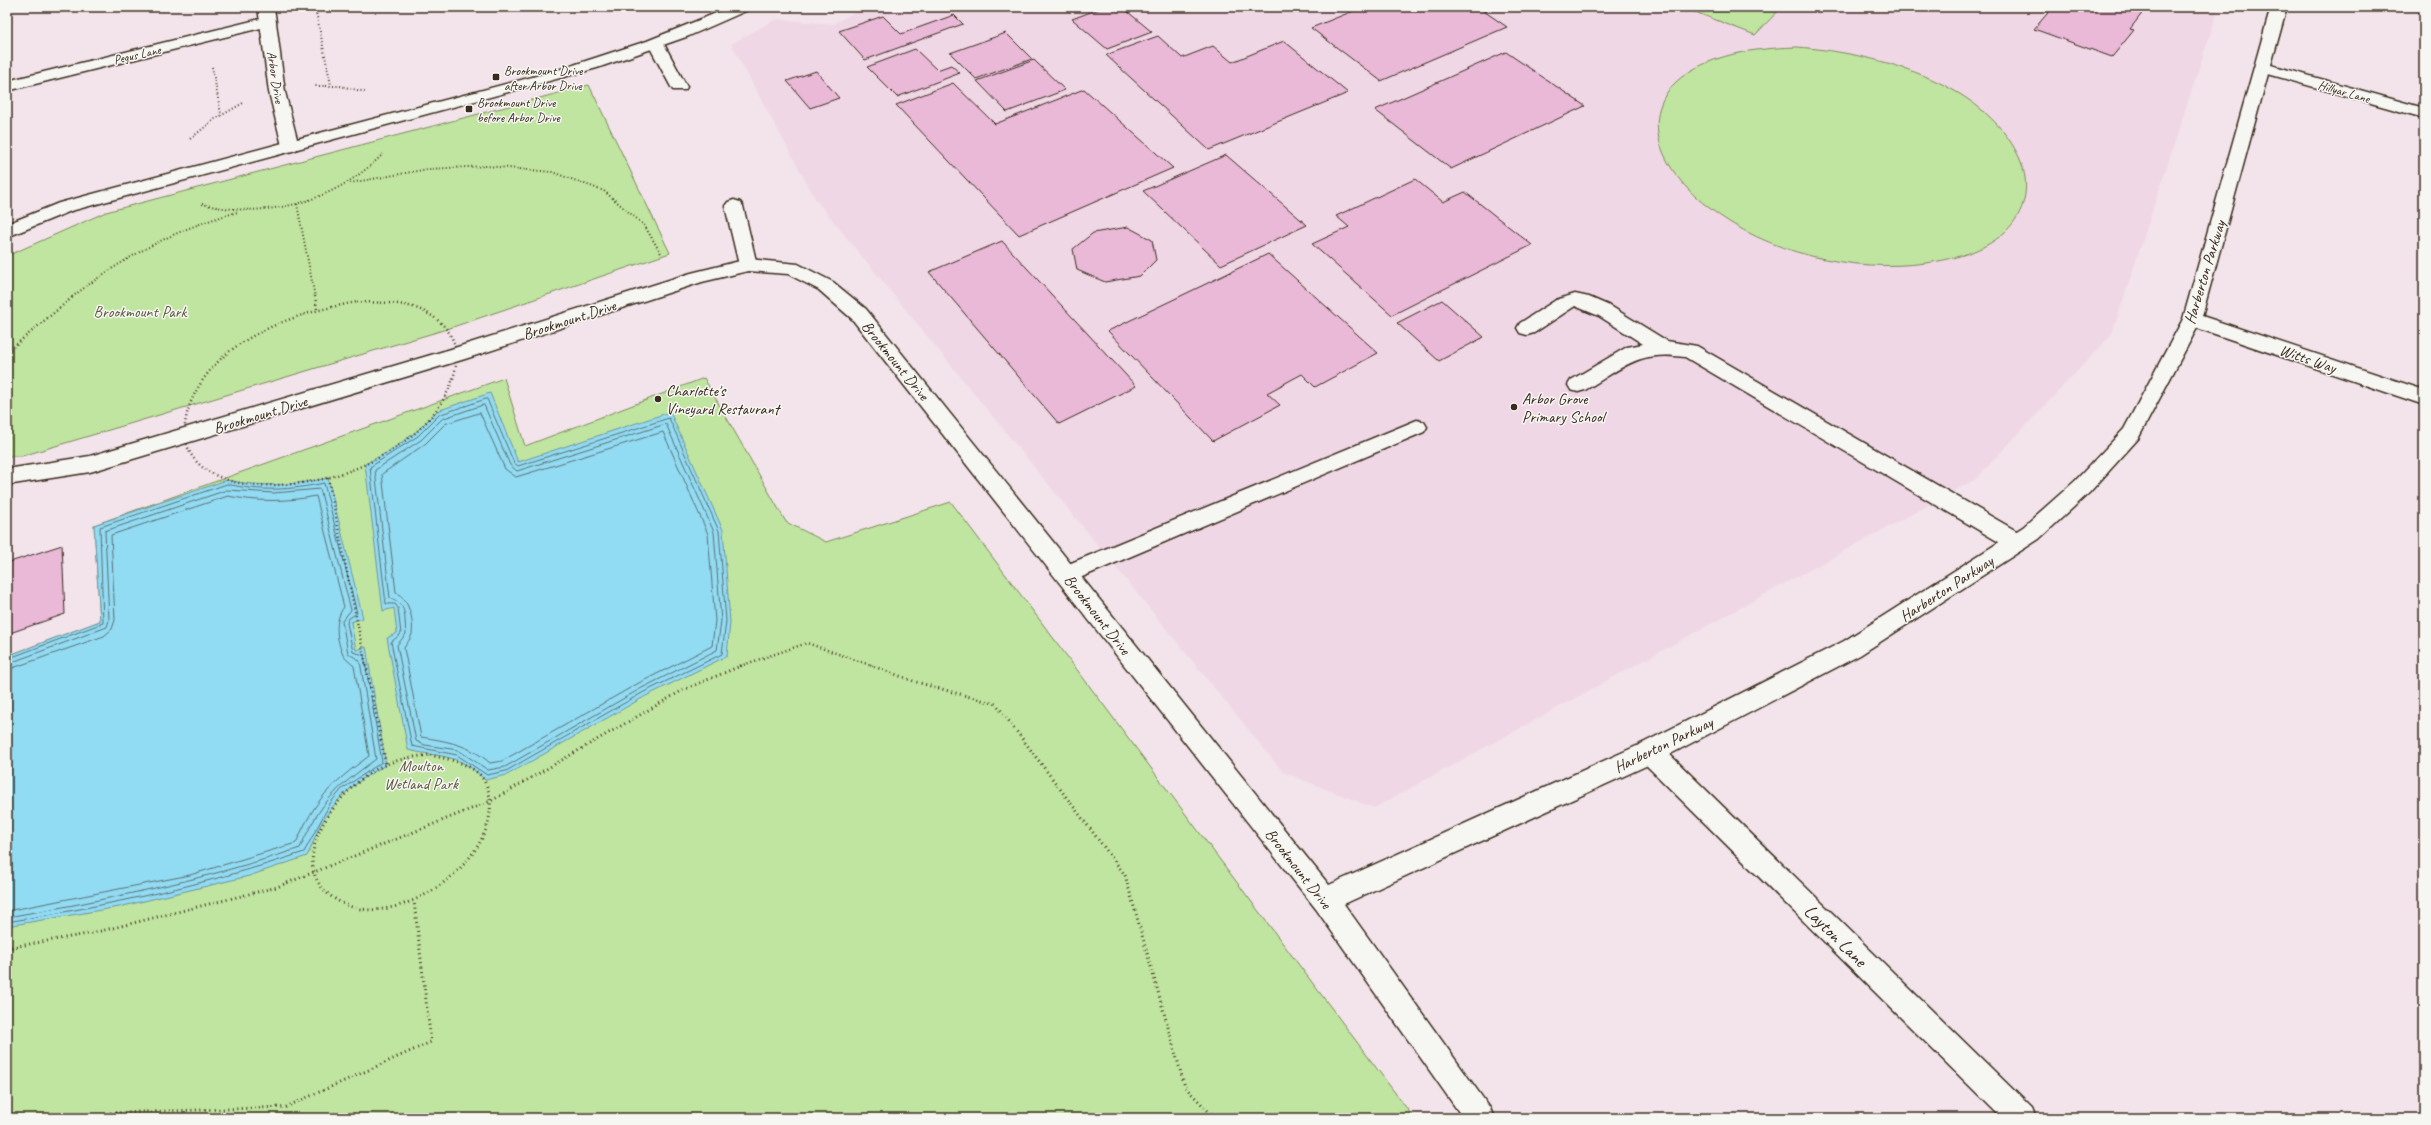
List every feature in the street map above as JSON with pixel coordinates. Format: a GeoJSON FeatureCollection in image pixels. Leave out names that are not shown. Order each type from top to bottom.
{"type":"FeatureCollection","features":[{"type":"Feature","properties":{"kind":"street"},"geometry":{"type":"LineString","coordinates":[[7,231],[65,207],[562,74],[656,44],[743,7]]}},
{"type":"Feature","properties":{"kind":"street","name":"Harberton Parkway"},"geometry":{"type":"LineString","coordinates":[[1325,900],[1650,752],[1852,648],[2031,533],[2082,487],[2131,434],[2192,319],[2264,68],[2279,7]]}},
{"type":"Feature","properties":{"kind":"street","name":"Pegus Lane"},"geometry":{"type":"LineString","coordinates":[[7,86],[267,15]]}},
{"type":"Feature","properties":{"kind":"street","name":"Arbor Drive"},"geometry":{"type":"LineString","coordinates":[[267,15],[277,92],[290,146]]}},
{"type":"Feature","properties":{"kind":"street"},"geometry":{"type":"LineString","coordinates":[[656,44],[679,87]]}},
{"type":"Feature","properties":{"kind":"street","name":"Hillyar Lane"},"geometry":{"type":"LineString","coordinates":[[2264,68],[2424,113]]}},
{"type":"Feature","properties":{"kind":"street"},"geometry":{"type":"LineString","coordinates":[[734,206],[748,265]]}},
{"type":"Feature","properties":{"kind":"street","name":"Brookmount Drive"},"geometry":{"type":"LineString","coordinates":[[7,477],[90,464],[458,354],[698,277],[748,265],[792,268],[826,286],[859,314],[1325,900],[1480,1118]]}},
{"type":"Feature","properties":{"kind":"street"},"geometry":{"type":"LineString","coordinates":[[1527,328],[1565,303],[1577,300],[1594,306],[1662,347]]}},
{"type":"Feature","properties":{"kind":"street","name":"Witts Way"},"geometry":{"type":"LineString","coordinates":[[2192,319],[2424,398]]}},
{"type":"Feature","properties":{"kind":"street"},"geometry":{"type":"LineString","coordinates":[[1578,385],[1634,352],[1662,347],[1690,351],[2017,542]]}},
{"type":"Feature","properties":{"kind":"street"},"geometry":{"type":"LineString","coordinates":[[1067,574],[1417,427]]}},
{"type":"Feature","properties":{"kind":"street","name":"Layton Lane"},"geometry":{"type":"LineString","coordinates":[[1650,752],[2022,1118]]}},
{"type":"Feature","properties":{"kind":"path"},"geometry":{"type":"LineString","coordinates":[[315,7],[331,85]]}},
{"type":"Feature","properties":{"kind":"path"},"geometry":{"type":"LineString","coordinates":[[343,186],[357,180],[428,169],[487,166],[552,172],[604,191],[644,225],[666,260]]}},
{"type":"Feature","properties":{"kind":"path"},"geometry":{"type":"LineString","coordinates":[[297,204],[317,309]]}},
{"type":"Feature","properties":{"kind":"path"},"geometry":{"type":"LineString","coordinates":[[7,352],[46,317],[130,258],[172,235],[211,218],[243,211]]}},
{"type":"Feature","properties":{"kind":"path"},"geometry":{"type":"LineString","coordinates":[[328,478],[386,765]]}},
{"type":"Feature","properties":{"kind":"path"},"geometry":{"type":"LineString","coordinates":[[7,948],[93,933],[277,888],[491,801],[683,690],[719,674],[807,643],[916,682],[996,704],[1125,875],[1185,1087],[1215,1118]]}},
{"type":"Feature","properties":{"kind":"path"},"geometry":{"type":"LineString","coordinates":[[430,755],[452,757],[471,766],[485,780],[491,801],[490,822],[480,846],[467,862],[440,887],[414,901],[387,908],[361,909],[339,903],[324,890],[314,873],[313,846],[315,839],[334,805],[345,793],[371,773],[386,765],[430,755]]}},
{"type":"Feature","properties":{"kind":"path"},"geometry":{"type":"LineString","coordinates":[[103,1118],[110,1113],[286,1107],[431,1042],[414,901]]}},
{"type":"Feature","properties":{"kind":"shaded area","name":"Arbor Grove Primary School"},"geometry":{"type":"Polygon","coordinates":[[[864,7],[2219,7],[2112,334],[1976,479],[1374,808],[1283,772],[816,200],[731,44],[776,19],[833,24],[864,7]]]}},
{"type":"Feature","properties":{"kind":"green space"},"geometry":{"type":"Polygon","coordinates":[[[1682,7],[1782,7],[1755,35],[1682,7]]]}},
{"type":"Feature","properties":{"kind":"green space"},"geometry":{"type":"Polygon","coordinates":[[[1797,47],[1827,50],[1891,64],[1923,75],[1953,90],[1980,108],[2002,130],[2019,157],[2022,165],[2025,182],[2024,199],[2022,207],[2013,223],[1996,240],[1974,251],[1950,259],[1926,263],[1869,265],[1840,262],[1783,248],[1756,237],[1731,223],[1708,207],[1688,189],[1672,169],[1662,149],[1657,128],[1660,108],[1669,89],[1687,73],[1714,60],[1755,50],[1797,47]]]}},
{"type":"Feature","properties":{"kind":"green space","name":"Brookmount Park"},"geometry":{"type":"Polygon","coordinates":[[[589,85],[670,253],[447,329],[22,456],[7,456],[7,256],[106,212],[589,85]]]}},
{"type":"Feature","properties":{"kind":"green space","name":"Moulton Wetland Park"},"geometry":{"type":"Polygon","coordinates":[[[504,378],[525,446],[704,378],[786,522],[826,542],[951,502],[1414,1118],[7,1118],[7,656],[100,621],[94,525],[504,378]]]}},
{"type":"Feature","properties":{"kind":"water"},"geometry":{"type":"Polygon","coordinates":[[[490,393],[518,462],[670,412],[723,530],[730,622],[727,656],[644,697],[507,775],[485,780],[476,771],[458,761],[450,758],[408,750],[387,638],[397,633],[394,608],[383,611],[365,464],[390,451],[416,432],[437,411],[490,393]]]}},
{"type":"Feature","properties":{"kind":"water"},"geometry":{"type":"Polygon","coordinates":[[[328,478],[363,618],[351,622],[356,650],[366,647],[386,765],[365,777],[338,800],[324,819],[307,856],[249,876],[119,907],[7,926],[7,656],[100,621],[94,525],[227,480],[252,484],[278,485],[328,478]]]}},
{"type":"Feature","properties":{"kind":"building"},"geometry":{"type":"Polygon","coordinates":[[[1104,7],[1122,7],[1152,32],[1107,49],[1072,19],[1104,7]]]}},
{"type":"Feature","properties":{"kind":"building"},"geometry":{"type":"Polygon","coordinates":[[[1363,7],[1478,7],[1507,27],[1381,81],[1311,28],[1363,7]]]}},
{"type":"Feature","properties":{"kind":"building"},"geometry":{"type":"Polygon","coordinates":[[[2053,7],[2147,7],[2130,29],[2134,30],[2112,57],[2034,29],[2053,7]]]}},
{"type":"Feature","properties":{"kind":"building"},"geometry":{"type":"Polygon","coordinates":[[[954,15],[963,24],[865,60],[839,31],[883,16],[901,34],[954,15]]]}},
{"type":"Feature","properties":{"kind":"building"},"geometry":{"type":"Polygon","coordinates":[[[1006,33],[1032,59],[976,79],[950,53],[1006,33]]]}},
{"type":"Feature","properties":{"kind":"building"},"geometry":{"type":"Polygon","coordinates":[[[1158,36],[1182,58],[1213,46],[1232,62],[1284,41],[1348,93],[1209,150],[1106,55],[1158,36]]]}},
{"type":"Feature","properties":{"kind":"building"},"geometry":{"type":"Polygon","coordinates":[[[915,49],[937,70],[951,65],[960,73],[897,97],[867,67],[915,49]]]}},
{"type":"Feature","properties":{"kind":"building"},"geometry":{"type":"Polygon","coordinates":[[[1506,52],[1585,106],[1451,169],[1375,110],[1506,52]]]}},
{"type":"Feature","properties":{"kind":"building"},"geometry":{"type":"Polygon","coordinates":[[[1034,60],[1065,90],[1007,112],[977,81],[1034,60]]]}},
{"type":"Feature","properties":{"kind":"building"},"geometry":{"type":"Polygon","coordinates":[[[816,71],[839,98],[810,108],[787,81],[816,71]]]}},
{"type":"Feature","properties":{"kind":"building"},"geometry":{"type":"Polygon","coordinates":[[[953,83],[995,124],[1084,89],[1173,168],[1019,235],[896,105],[953,83]]]}},
{"type":"Feature","properties":{"kind":"building"},"geometry":{"type":"Polygon","coordinates":[[[1226,155],[1307,225],[1221,265],[1143,191],[1226,155]]]}},
{"type":"Feature","properties":{"kind":"building"},"geometry":{"type":"Polygon","coordinates":[[[1415,179],[1443,202],[1465,192],[1532,245],[1392,315],[1312,244],[1349,227],[1336,216],[1415,179]]]}},
{"type":"Feature","properties":{"kind":"building"},"geometry":{"type":"Polygon","coordinates":[[[1128,227],[1152,240],[1156,260],[1140,276],[1105,282],[1077,270],[1073,249],[1093,233],[1128,227]]]}},
{"type":"Feature","properties":{"kind":"building"},"geometry":{"type":"Polygon","coordinates":[[[1002,241],[1136,386],[1059,424],[929,272],[1002,241]]]}},
{"type":"Feature","properties":{"kind":"building"},"geometry":{"type":"Polygon","coordinates":[[[1268,254],[1378,353],[1315,387],[1302,374],[1267,393],[1280,405],[1213,441],[1108,331],[1268,254]]]}},
{"type":"Feature","properties":{"kind":"building"},"geometry":{"type":"Polygon","coordinates":[[[1442,300],[1484,337],[1439,361],[1397,323],[1442,300]]]}},
{"type":"Feature","properties":{"kind":"building"},"geometry":{"type":"Polygon","coordinates":[[[62,545],[65,614],[7,634],[7,563],[62,545]]]}},
{"type":"Feature","properties":{"kind":"place","name":"Brookmount Drive after Arbor Drive"},"geometry":{"type":"Point","coordinates":[496,77]}},
{"type":"Feature","properties":{"kind":"place","name":"Brookmount Drive before Arbor Drive"},"geometry":{"type":"Point","coordinates":[469,109]}},
{"type":"Feature","properties":{"kind":"place","name":"Charlotte's Vineyard Restaurant"},"geometry":{"type":"Point","coordinates":[658,399]}},
{"type":"Feature","properties":{"kind":"place","name":"Arbor Grove Primary School"},"geometry":{"type":"Point","coordinates":[1514,407]}}]}
